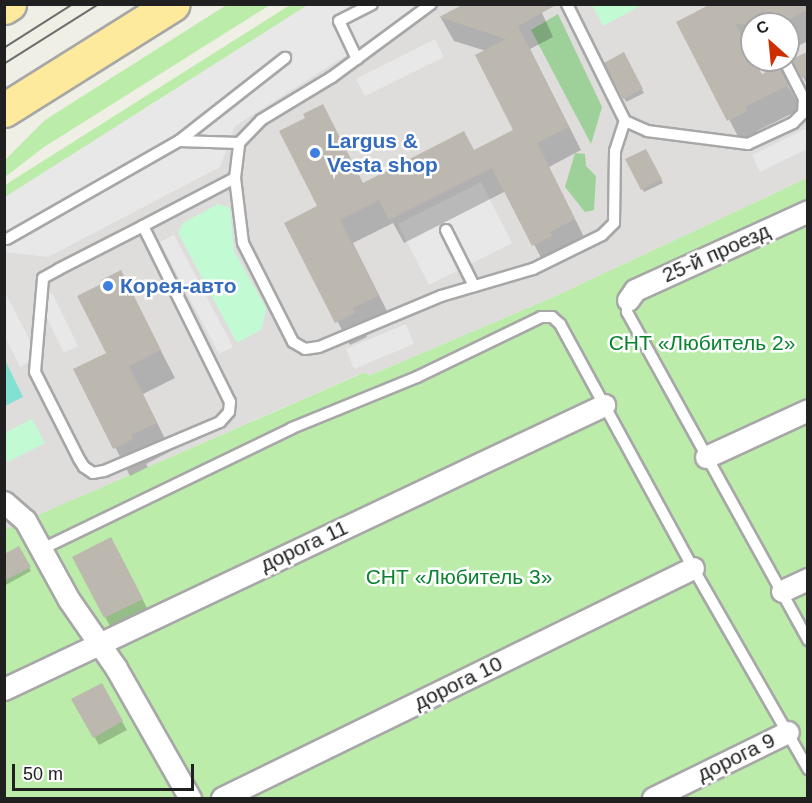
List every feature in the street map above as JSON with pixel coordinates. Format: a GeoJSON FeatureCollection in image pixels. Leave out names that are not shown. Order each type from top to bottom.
{"type":"FeatureCollection","features":[{"type":"Feature","properties":{"kind":"main road"},"geometry":{"type":"LineString","coordinates":[[4,7],[9,4]]}},
{"type":"Feature","properties":{"kind":"main road"},"geometry":{"type":"LineString","coordinates":[[4,110],[173,4]]}},
{"type":"Feature","properties":{"kind":"street","name":"25-й проезд"},"geometry":{"type":"LineString","coordinates":[[628,300],[635,290],[807,211]]}},
{"type":"Feature","properties":{"kind":"street","name":"дорога 11"},"geometry":{"type":"LineString","coordinates":[[4,689],[604,405]]}},
{"type":"Feature","properties":{"kind":"street"},"geometry":{"type":"LineString","coordinates":[[706,457],[807,410]]}},
{"type":"Feature","properties":{"kind":"street"},"geometry":{"type":"LineString","coordinates":[[4,502],[25,520],[69,600],[116,668],[190,798]]}},
{"type":"Feature","properties":{"kind":"street","name":"дорога 10"},"geometry":{"type":"LineString","coordinates":[[222,798],[693,568]]}},
{"type":"Feature","properties":{"kind":"street"},"geometry":{"type":"LineString","coordinates":[[782,591],[807,579]]}},
{"type":"Feature","properties":{"kind":"street","name":"дорога 9"},"geometry":{"type":"LineString","coordinates":[[653,798],[788,732]]}},
{"type":"Feature","properties":{"kind":"lane"},"geometry":{"type":"LineString","coordinates":[[357,58],[339,21],[372,4]]}},
{"type":"Feature","properties":{"kind":"lane"},"geometry":{"type":"LineString","coordinates":[[431,4],[357,58],[261,120],[239,143],[235,178],[243,243],[293,342],[305,349],[319,347],[441,296],[533,269],[602,235],[614,223],[615,151],[625,121]]}},
{"type":"Feature","properties":{"kind":"lane"},"geometry":{"type":"LineString","coordinates":[[567,4],[625,121],[647,131],[748,144],[793,123],[803,113],[804,99],[790,72]]}},
{"type":"Feature","properties":{"kind":"lane"},"geometry":{"type":"LineString","coordinates":[[8,239],[179,141],[285,58]]}},
{"type":"Feature","properties":{"kind":"lane"},"geometry":{"type":"LineString","coordinates":[[179,141],[239,143]]}},
{"type":"Feature","properties":{"kind":"lane"},"geometry":{"type":"LineString","coordinates":[[143,225],[230,402],[229,412],[220,422],[104,471],[93,473],[84,467],[79,459],[35,372],[43,278],[143,225],[235,178]]}},
{"type":"Feature","properties":{"kind":"lane"},"geometry":{"type":"LineString","coordinates":[[446,230],[474,286]]}},
{"type":"Feature","properties":{"kind":"lane"},"geometry":{"type":"LineString","coordinates":[[628,300],[627,312],[807,640]]}},
{"type":"Feature","properties":{"kind":"lane"},"geometry":{"type":"LineString","coordinates":[[40,550],[292,428],[417,377],[541,317],[552,317],[560,324],[693,568],[807,769]]}},
{"type":"Feature","properties":{"kind":"shaded area"},"geometry":{"type":"Polygon","coordinates":[[[308,5],[425,5],[235,126],[220,167],[48,257],[5,252],[5,197],[308,5]]]}},
{"type":"Feature","properties":{"kind":"shaded area"},"geometry":{"type":"Polygon","coordinates":[[[349,5],[807,5],[807,178],[558,295],[371,375],[362,373],[5,530],[4,189],[120,124],[349,5]]]}},
{"type":"Feature","properties":{"kind":"shaded area"},"geometry":{"type":"Polygon","coordinates":[[[435,39],[444,57],[365,96],[356,79],[435,39]]]}},
{"type":"Feature","properties":{"kind":"shaded area"},"geometry":{"type":"Polygon","coordinates":[[[807,128],[807,149],[760,172],[752,155],[807,128]]]}},
{"type":"Feature","properties":{"kind":"shaded area"},"geometry":{"type":"Polygon","coordinates":[[[481,182],[512,243],[429,285],[398,224],[481,182]]]}},
{"type":"Feature","properties":{"kind":"shaded area"},"geometry":{"type":"Polygon","coordinates":[[[174,235],[233,347],[219,354],[160,242],[174,235]]]}},
{"type":"Feature","properties":{"kind":"shaded area"},"geometry":{"type":"Polygon","coordinates":[[[4,291],[39,357],[20,367],[5,337],[4,291]]]}},
{"type":"Feature","properties":{"kind":"shaded area"},"geometry":{"type":"Polygon","coordinates":[[[52,293],[78,346],[64,353],[38,300],[52,293]]]}},
{"type":"Feature","properties":{"kind":"shaded area"},"geometry":{"type":"Polygon","coordinates":[[[406,324],[414,344],[354,369],[346,349],[406,324]]]}},
{"type":"Feature","properties":{"kind":"shaded area"},"geometry":{"type":"Polygon","coordinates":[[[5,360],[23,397],[4,406],[5,360]]]}},
{"type":"Feature","properties":{"kind":"green space"},"geometry":{"type":"Polygon","coordinates":[[[228,4],[270,5],[44,147],[5,177],[5,160],[45,120],[228,4]]]}},
{"type":"Feature","properties":{"kind":"green space"},"geometry":{"type":"Polygon","coordinates":[[[290,5],[308,5],[5,197],[5,185],[290,5]]]}},
{"type":"Feature","properties":{"kind":"green space"},"geometry":{"type":"Polygon","coordinates":[[[592,5],[642,5],[603,26],[592,5]]]}},
{"type":"Feature","properties":{"kind":"green space"},"geometry":{"type":"Polygon","coordinates":[[[558,14],[602,107],[591,144],[531,30],[558,14]]]}},
{"type":"Feature","properties":{"kind":"green space"},"geometry":{"type":"Polygon","coordinates":[[[575,153],[585,154],[586,166],[596,176],[594,210],[585,212],[565,187],[575,153]]]}},
{"type":"Feature","properties":{"kind":"green space","name":"СНТ «Любитель 3»"},"geometry":{"type":"Polygon","coordinates":[[[807,178],[807,798],[5,798],[4,530],[363,373],[371,375],[558,295],[807,178]]]}},
{"type":"Feature","properties":{"kind":"green space"},"geometry":{"type":"Polygon","coordinates":[[[218,204],[230,208],[234,251],[266,308],[262,329],[237,343],[178,233],[183,223],[218,204]]]}},
{"type":"Feature","properties":{"kind":"green space"},"geometry":{"type":"Polygon","coordinates":[[[32,419],[45,443],[7,462],[5,433],[32,419]]]}},
{"type":"Feature","properties":{"kind":"building"},"geometry":{"type":"Polygon","coordinates":[[[464,4],[558,4],[518,26],[569,127],[537,143],[575,219],[550,232],[552,236],[532,246],[492,168],[389,220],[379,200],[340,220],[379,295],[353,308],[355,313],[335,323],[284,223],[317,206],[279,131],[305,118],[303,114],[323,104],[363,183],[464,131],[474,150],[513,130],[475,55],[506,39],[439,17],[464,4]]]}},
{"type":"Feature","properties":{"kind":"building"},"geometry":{"type":"Polygon","coordinates":[[[711,4],[807,4],[807,10],[800,14],[740,12],[740,24],[736,24],[740,33],[740,72],[761,72],[762,74],[782,72],[789,85],[745,107],[747,111],[727,121],[676,22],[711,4]]]}},
{"type":"Feature","properties":{"kind":"building"},"geometry":{"type":"Polygon","coordinates":[[[624,52],[643,89],[623,99],[604,63],[624,52]]]}},
{"type":"Feature","properties":{"kind":"building"},"geometry":{"type":"Polygon","coordinates":[[[807,52],[807,76],[802,78],[799,72],[800,55],[807,52]]]}},
{"type":"Feature","properties":{"kind":"building"},"geometry":{"type":"Polygon","coordinates":[[[646,149],[662,179],[641,190],[625,159],[646,149]]]}},
{"type":"Feature","properties":{"kind":"building"},"geometry":{"type":"Polygon","coordinates":[[[121,270],[161,350],[129,366],[157,423],[131,435],[133,439],[113,449],[73,369],[106,353],[77,296],[103,283],[101,280],[121,270]]]}},
{"type":"Feature","properties":{"kind":"building"},"geometry":{"type":"Polygon","coordinates":[[[111,537],[143,599],[104,618],[72,557],[111,537]]]}},
{"type":"Feature","properties":{"kind":"building"},"geometry":{"type":"Polygon","coordinates":[[[19,546],[31,567],[4,581],[4,554],[19,546]]]}},
{"type":"Feature","properties":{"kind":"building"},"geometry":{"type":"Polygon","coordinates":[[[102,683],[123,721],[93,738],[71,699],[102,683]]]}},
{"type":"Feature","properties":{"kind":"tram line"},"geometry":{"type":"LineString","coordinates":[[4,48],[73,4]]}},
{"type":"Feature","properties":{"kind":"tram line"},"geometry":{"type":"LineString","coordinates":[[4,64],[99,4]]}},
{"type":"Feature","properties":{"kind":"place","name":"Largus & Vesta shop"},"geometry":{"type":"Point","coordinates":[315,153]}},
{"type":"Feature","properties":{"kind":"place","name":"Корея-авто"},"geometry":{"type":"Point","coordinates":[108,286]}},
{"type":"Feature","properties":{"kind":"park label","name":"СНТ «Любитель 2»"},"geometry":{"type":"Point","coordinates":[702,343]}}]}
